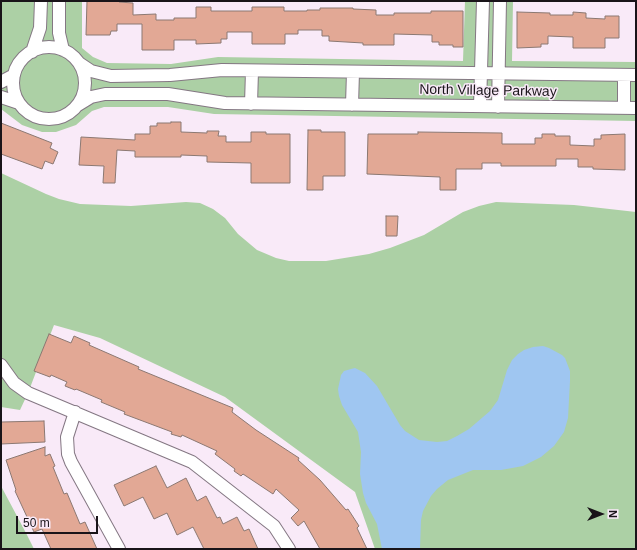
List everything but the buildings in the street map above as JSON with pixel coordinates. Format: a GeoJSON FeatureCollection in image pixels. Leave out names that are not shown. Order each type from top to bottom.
{"type":"FeatureCollection","features":[{"type":"Feature","properties":{"kind":"street"},"geometry":{"type":"LineString","coordinates":[[32,52],[40,28],[41,1]]}},
{"type":"Feature","properties":{"kind":"street"},"geometry":{"type":"LineString","coordinates":[[59,1],[59,33],[63,50]]}},
{"type":"Feature","properties":{"kind":"street"},"geometry":{"type":"LineString","coordinates":[[480,106],[483,1]]}},
{"type":"Feature","properties":{"kind":"street"},"geometry":{"type":"LineString","coordinates":[[498,107],[500,1]]}},
{"type":"Feature","properties":{"kind":"street"},"geometry":{"type":"LineString","coordinates":[[42,48],[63,50],[79,63],[84,73],[85,84],[83,95],[78,105],[70,113],[59,118],[48,120],[37,117],[27,112],[19,103],[13,84],[14,75],[24,58],[32,52],[42,48]]}},
{"type":"Feature","properties":{"kind":"street","name":"North Village Parkway"},"geometry":{"type":"LineString","coordinates":[[78,105],[91,97],[105,94],[168,94],[225,103],[251,104],[630,108],[630,75],[222,70],[170,75],[111,76],[91,71],[79,63]]}},
{"type":"Feature","properties":{"kind":"street"},"geometry":{"type":"LineString","coordinates":[[251,104],[252,71]]}},
{"type":"Feature","properties":{"kind":"street"},"geometry":{"type":"LineString","coordinates":[[352,105],[353,72]]}},
{"type":"Feature","properties":{"kind":"street"},"geometry":{"type":"LineString","coordinates":[[1,82],[14,75]]}},
{"type":"Feature","properties":{"kind":"street"},"geometry":{"type":"LineString","coordinates":[[1,96],[19,103]]}},
{"type":"Feature","properties":{"kind":"street"},"geometry":{"type":"LineString","coordinates":[[1,365],[9,376],[28,393],[192,462],[274,526],[289,549]]}},
{"type":"Feature","properties":{"kind":"street"},"geometry":{"type":"LineString","coordinates":[[75,412],[67,437],[68,454],[119,549]]}},
{"type":"Feature","properties":{"kind":"green space"},"geometry":{"type":"Polygon","coordinates":[[[1,1],[82,1],[82,48],[93,57],[107,63],[171,64],[218,57],[463,61],[465,1],[513,1],[512,61],[636,62],[636,121],[214,114],[168,107],[104,107],[92,111],[76,125],[56,132],[42,132],[22,125],[1,109],[1,1]]]}},
{"type":"Feature","properties":{"kind":"green space"},"geometry":{"type":"Polygon","coordinates":[[[1,173],[46,194],[80,204],[131,206],[186,202],[200,203],[213,209],[225,218],[238,234],[257,250],[276,258],[289,261],[326,261],[369,254],[424,235],[463,212],[496,202],[574,205],[636,212],[636,549],[375,549],[355,492],[225,397],[100,338],[54,325],[20,410],[1,407],[1,173]]]}},
{"type":"Feature","properties":{"kind":"green space"},"geometry":{"type":"Polygon","coordinates":[[[1,486],[26,533],[34,549],[1,549],[1,486]]]}},
{"type":"Feature","properties":{"kind":"water"},"geometry":{"type":"Polygon","coordinates":[[[543,346],[562,355],[565,358],[570,371],[568,418],[564,432],[554,446],[541,457],[523,466],[501,470],[473,470],[448,480],[431,496],[423,511],[421,520],[420,549],[382,549],[377,524],[366,503],[363,493],[360,474],[361,452],[358,432],[342,405],[339,396],[338,389],[341,375],[344,371],[355,368],[365,373],[377,386],[405,431],[419,440],[437,442],[447,441],[469,429],[490,411],[498,400],[507,370],[512,360],[518,354],[533,347],[543,346]]]}}]}
